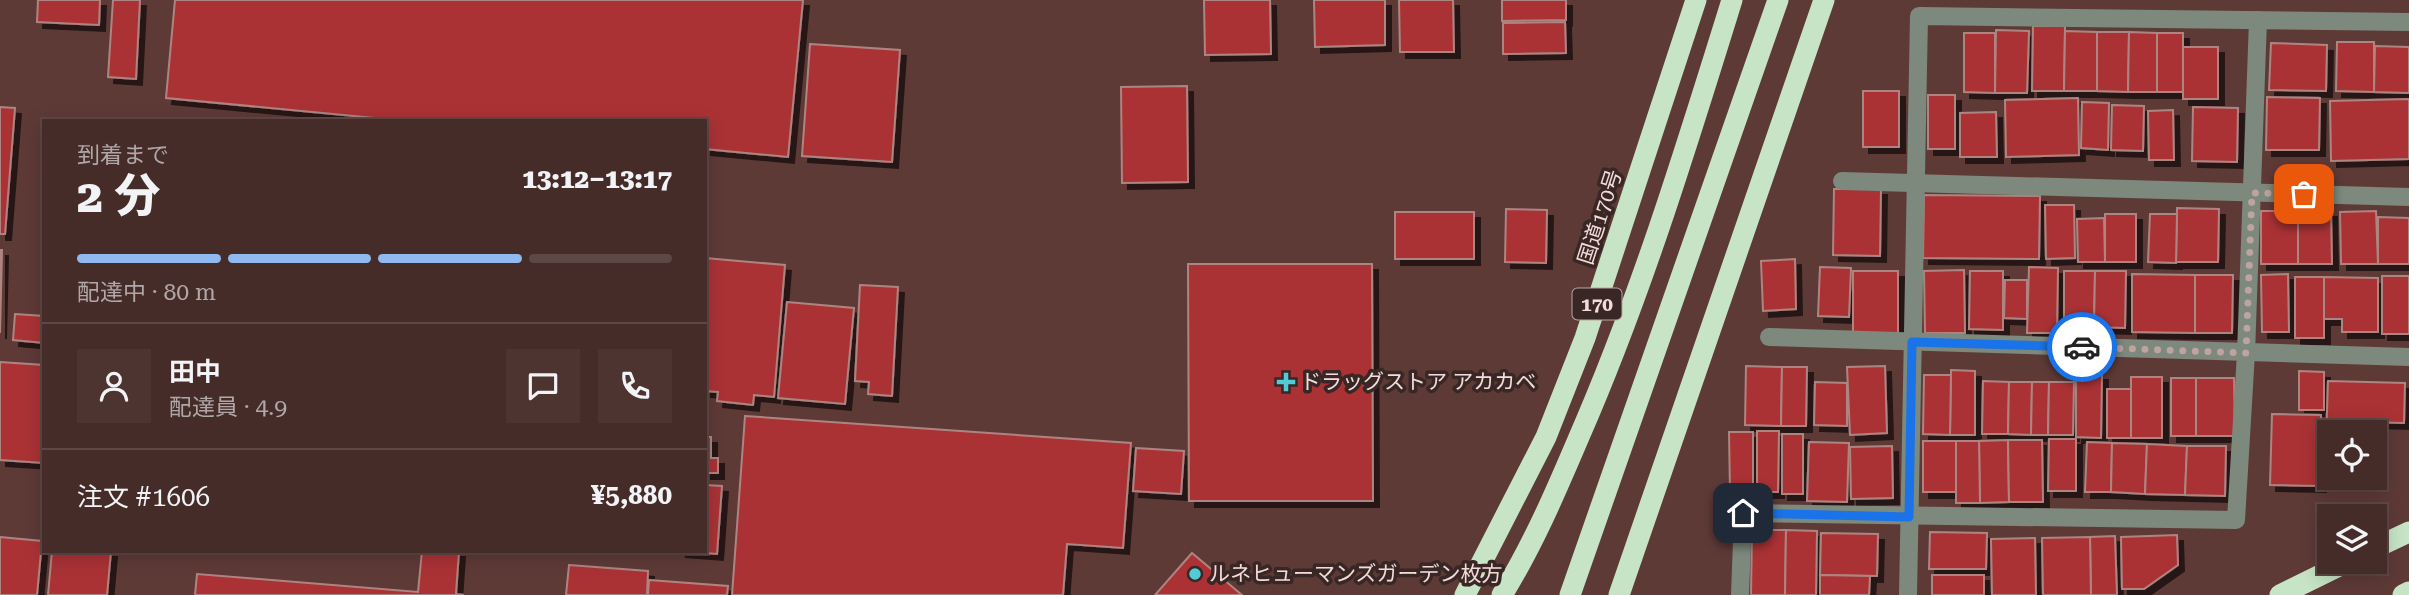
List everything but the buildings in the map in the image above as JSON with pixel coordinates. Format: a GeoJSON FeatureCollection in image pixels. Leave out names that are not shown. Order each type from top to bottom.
{"type":"FeatureCollection","features":[{"type":"Feature","properties":{"kind":"highway","name":"国道170号"},"geometry":{"type":"LineString","coordinates":[[1465,595],[1546,437],[1586,338],[1696,0]]}},
{"type":"Feature","properties":{"kind":"highway","name":"170"},"geometry":{"type":"LineString","coordinates":[[1502,595],[1518,569],[1616,353],[1662,225],[1732,0]]}},
{"type":"Feature","properties":{"kind":"highway"},"geometry":{"type":"LineString","coordinates":[[1570,595],[1778,0]]}},
{"type":"Feature","properties":{"kind":"highway"},"geometry":{"type":"LineString","coordinates":[[1619,595],[1824,0]]}},
{"type":"Feature","properties":{"kind":"highway"},"geometry":{"type":"LineString","coordinates":[[2387,542],[2409,532]]}},
{"type":"Feature","properties":{"kind":"highway"},"geometry":{"type":"LineString","coordinates":[[2280,595],[2323,574]]}},
{"type":"Feature","properties":{"kind":"highway"},"geometry":{"type":"LineString","coordinates":[[2403,595],[2409,592]]}},
{"type":"Feature","properties":{"kind":"street"},"geometry":{"type":"LineString","coordinates":[[1908,595],[1919,16],[2409,22]]}},
{"type":"Feature","properties":{"kind":"street"},"geometry":{"type":"LineString","coordinates":[[1740,595],[1743,513],[2236,520],[2246,353],[2258,20]]}},
{"type":"Feature","properties":{"kind":"street"},"geometry":{"type":"LineString","coordinates":[[1842,181],[2409,197]]}},
{"type":"Feature","properties":{"kind":"street"},"geometry":{"type":"LineString","coordinates":[[1769,337],[2409,357]]}},
{"type":"Feature","properties":{"kind":"way so far"},"geometry":{"type":"LineString","coordinates":[[2082,347],[2246,353],[2252,193],[2304,194]]}},
{"type":"Feature","properties":{"kind":"place","name":"ドラッグストア アカカベ"},"geometry":{"type":"Point","coordinates":[1286,382]}},
{"type":"Feature","properties":{"kind":"place","name":"ルネヒューマンズガーデン枚方"},"geometry":{"type":"Point","coordinates":[1195,574]}},
{"type":"Feature","properties":{"kind":"route"},"geometry":{"type":"LineString","coordinates":[[1743,513],[1909,517],[1912,342],[2082,347]]}}]}
